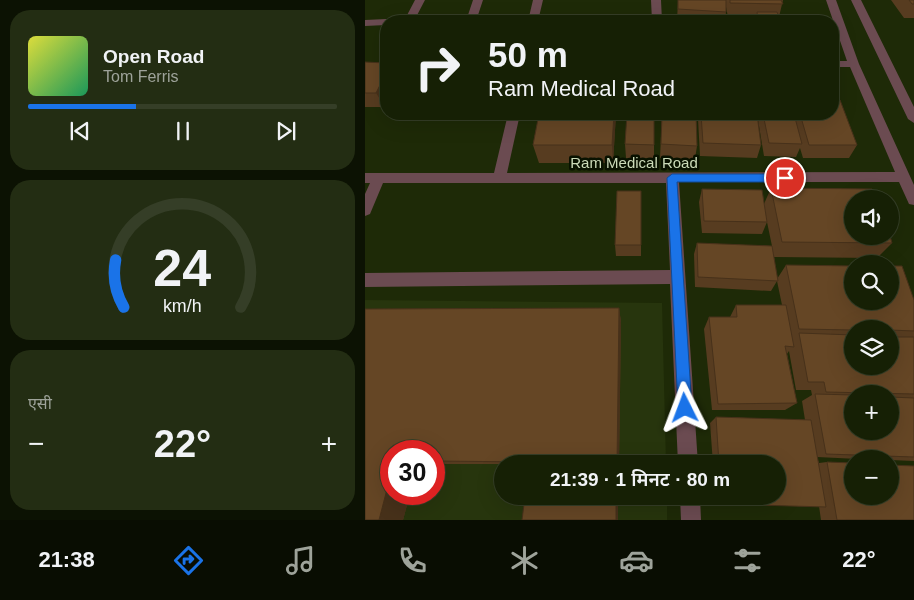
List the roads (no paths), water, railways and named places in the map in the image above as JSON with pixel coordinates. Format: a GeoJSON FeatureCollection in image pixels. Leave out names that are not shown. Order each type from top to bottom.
{"type":"FeatureCollection","features":[{"type":"Feature","properties":{"kind":"street"},"geometry":{"type":"LineString","coordinates":[[412,15],[420,0]]}},
{"type":"Feature","properties":{"kind":"street"},"geometry":{"type":"LineString","coordinates":[[473,15],[478,0]]}},
{"type":"Feature","properties":{"kind":"street"},"geometry":{"type":"LineString","coordinates":[[534,15],[538,0]]}},
{"type":"Feature","properties":{"kind":"street"},"geometry":{"type":"LineString","coordinates":[[656,0],[657,15]]}},
{"type":"Feature","properties":{"kind":"street"},"geometry":{"type":"LineString","coordinates":[[831,0],[836,15]]}},
{"type":"Feature","properties":{"kind":"street"},"geometry":{"type":"LineString","coordinates":[[856,0],[914,119]]}},
{"type":"Feature","properties":{"kind":"street"},"geometry":{"type":"LineString","coordinates":[[365,23],[380,22]]}},
{"type":"Feature","properties":{"kind":"street"},"geometry":{"type":"LineString","coordinates":[[839,22],[854,64],[914,200]]}},
{"type":"Feature","properties":{"kind":"street"},"geometry":{"type":"LineString","coordinates":[[839,64],[854,64]]}},
{"type":"Feature","properties":{"kind":"street"},"geometry":{"type":"LineString","coordinates":[[499,178],[513,120]]}},
{"type":"Feature","properties":{"kind":"street"},"geometry":{"type":"LineString","coordinates":[[365,210],[372,178]]}},
{"type":"Feature","properties":{"kind":"street","name":"Ram Medical Road"},"geometry":{"type":"LineString","coordinates":[[372,178],[904,178]]}},
{"type":"Feature","properties":{"kind":"street"},"geometry":{"type":"LineString","coordinates":[[672,178],[688,455]]}},
{"type":"Feature","properties":{"kind":"street"},"geometry":{"type":"LineString","coordinates":[[365,280],[678,278]]}},
{"type":"Feature","properties":{"kind":"street"},"geometry":{"type":"LineString","coordinates":[[690,505],[691,520]]}}]}
